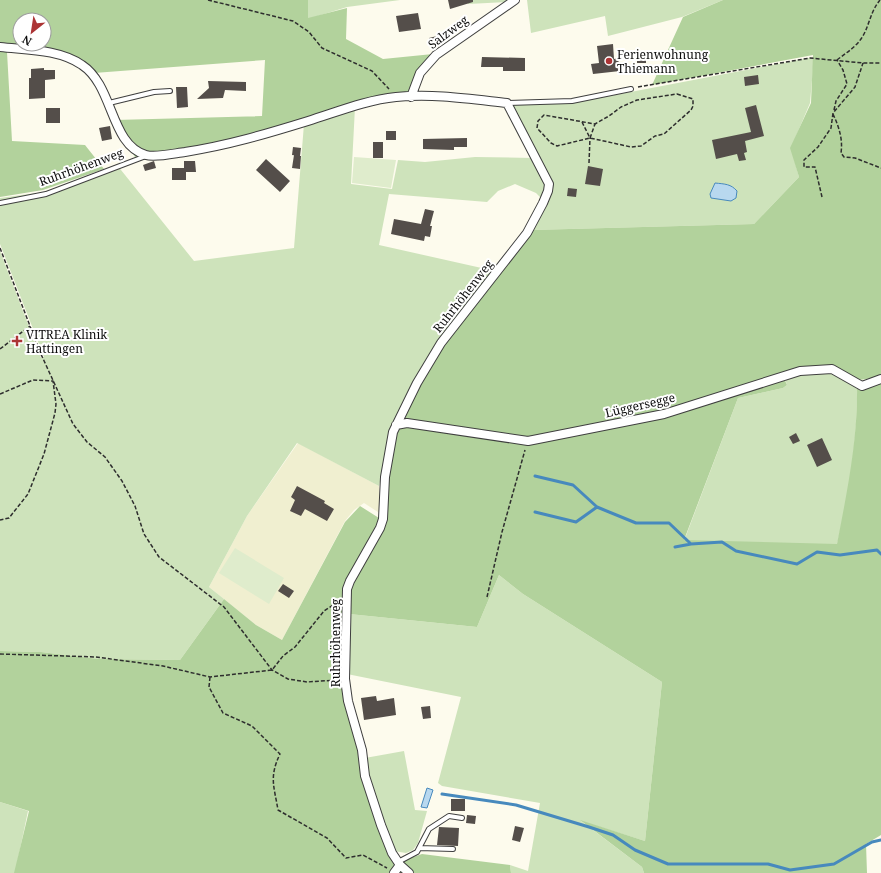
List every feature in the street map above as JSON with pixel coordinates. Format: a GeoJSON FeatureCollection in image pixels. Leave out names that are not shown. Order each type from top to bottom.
{"type":"FeatureCollection","features":[{"type":"Feature","properties":{"kind":"street","name":"Salzweg"},"geometry":{"type":"LineString","coordinates":[[411,97],[420,73],[436,55],[515,0]]}},
{"type":"Feature","properties":{"kind":"street","name":"Ruhrhöhenweg"},"geometry":{"type":"LineString","coordinates":[[0,47],[56,54],[70,58],[92,72],[105,92],[122,137],[134,148],[147,156],[171,154],[226,145],[359,105],[396,97],[466,98],[507,103],[548,184],[548,191],[537,215],[518,245],[442,343],[417,383],[396,425],[385,477],[383,520],[350,582],[346,601],[345,679],[348,701],[362,750],[365,776],[381,825],[399,864],[409,873]]}},
{"type":"Feature","properties":{"kind":"street","name":"Lüggersegge"},"geometry":{"type":"LineString","coordinates":[[396,425],[407,423],[528,441],[664,414],[800,370],[832,369],[862,386],[881,379]]}},
{"type":"Feature","properties":{"kind":"street"},"geometry":{"type":"LineString","coordinates":[[394,873],[399,864]]}},
{"type":"Feature","properties":{"kind":"lane"},"geometry":{"type":"LineString","coordinates":[[507,103],[572,101],[631,89]]}},
{"type":"Feature","properties":{"kind":"lane"},"geometry":{"type":"LineString","coordinates":[[109,103],[154,92],[170,91]]}},
{"type":"Feature","properties":{"kind":"lane","name":"Ruhrhöhenweg"},"geometry":{"type":"LineString","coordinates":[[0,203],[46,194],[147,156]]}},
{"type":"Feature","properties":{"kind":"lane"},"geometry":{"type":"LineString","coordinates":[[399,864],[417,852],[425,833],[429,829],[449,816],[462,818]]}},
{"type":"Feature","properties":{"kind":"lane"},"geometry":{"type":"LineString","coordinates":[[419,848],[453,848]]}},
{"type":"Feature","properties":{"kind":"path"},"geometry":{"type":"LineString","coordinates":[[208,0],[293,21],[310,32],[322,48],[372,71],[396,97]]}},
{"type":"Feature","properties":{"kind":"path"},"geometry":{"type":"LineString","coordinates":[[837,60],[855,47],[860,40],[874,7],[880,0]]}},
{"type":"Feature","properties":{"kind":"path"},"geometry":{"type":"LineString","coordinates":[[631,89],[810,58],[881,63]]}},
{"type":"Feature","properties":{"kind":"path"},"geometry":{"type":"LineString","coordinates":[[822,197],[815,167],[804,167],[804,160],[818,147],[831,128],[836,101],[847,84],[843,70],[837,60]]}},
{"type":"Feature","properties":{"kind":"path"},"geometry":{"type":"LineString","coordinates":[[833,113],[855,87],[864,63]]}},
{"type":"Feature","properties":{"kind":"path"},"geometry":{"type":"LineString","coordinates":[[677,94],[690,97],[694,102],[691,110],[682,116],[668,131],[664,134],[655,136],[641,146],[630,147],[590,138],[557,146],[551,143],[537,128],[538,121],[544,115],[595,124],[621,107],[637,100],[677,94]]}},
{"type":"Feature","properties":{"kind":"path"},"geometry":{"type":"LineString","coordinates":[[833,113],[839,128],[842,143],[841,153],[844,157],[855,158],[881,168]]}},
{"type":"Feature","properties":{"kind":"path"},"geometry":{"type":"LineString","coordinates":[[582,122],[590,138]]}},
{"type":"Feature","properties":{"kind":"path"},"geometry":{"type":"LineString","coordinates":[[589,163],[590,138],[595,124]]}},
{"type":"Feature","properties":{"kind":"path"},"geometry":{"type":"LineString","coordinates":[[0,248],[30,326],[73,424],[87,442],[105,457],[122,481],[135,506],[144,534],[158,557],[224,606],[272,670],[288,679],[307,682],[345,679]]}},
{"type":"Feature","properties":{"kind":"path"},"geometry":{"type":"LineString","coordinates":[[0,349],[30,326]]}},
{"type":"Feature","properties":{"kind":"path"},"geometry":{"type":"LineString","coordinates":[[0,394],[33,380],[53,381]]}},
{"type":"Feature","properties":{"kind":"path"},"geometry":{"type":"LineString","coordinates":[[0,520],[9,518],[28,494],[44,454],[56,409],[53,381]]}},
{"type":"Feature","properties":{"kind":"path"},"geometry":{"type":"LineString","coordinates":[[486,597],[502,532],[528,441]]}},
{"type":"Feature","properties":{"kind":"path"},"geometry":{"type":"LineString","coordinates":[[0,654],[96,657],[163,666],[210,676],[272,670],[283,656],[296,647],[324,611],[335,603],[346,601]]}},
{"type":"Feature","properties":{"kind":"path"},"geometry":{"type":"LineString","coordinates":[[210,676],[209,687],[223,713],[252,726],[280,754],[273,768],[273,784],[278,810],[327,838],[346,858],[363,855],[382,864],[394,873]]}},
{"type":"Feature","properties":{"kind":"green space"},"geometry":{"type":"Polygon","coordinates":[[[0,0],[308,0],[308,18],[347,8],[346,39],[383,59],[433,54],[409,96],[239,138],[170,152],[135,157],[119,131],[115,120],[262,116],[265,60],[94,73],[71,57],[7,52],[12,141],[85,145],[104,169],[43,190],[0,197],[0,0]]]}},
{"type":"Feature","properties":{"kind":"green space"},"geometry":{"type":"Polygon","coordinates":[[[308,0],[400,0],[347,7],[308,19],[308,0]]]}},
{"type":"Feature","properties":{"kind":"green space"},"geometry":{"type":"Polygon","coordinates":[[[466,0],[512,0],[507,2],[468,4],[466,0]]]}},
{"type":"Feature","properties":{"kind":"green space"},"geometry":{"type":"Polygon","coordinates":[[[527,0],[723,0],[682,17],[608,36],[605,16],[531,33],[527,0]]]}},
{"type":"Feature","properties":{"kind":"green space"},"geometry":{"type":"Polygon","coordinates":[[[723,0],[881,0],[881,377],[859,380],[831,366],[783,376],[787,385],[783,388],[738,398],[684,540],[837,544],[854,445],[857,385],[881,380],[881,835],[866,844],[867,873],[644,873],[642,867],[580,820],[645,841],[662,682],[523,594],[499,575],[477,627],[349,614],[350,587],[383,527],[384,493],[396,430],[418,385],[443,343],[532,230],[754,224],[799,177],[790,148],[811,103],[813,55],[652,85],[683,17],[723,0]]]}},
{"type":"Feature","properties":{"kind":"green space"},"geometry":{"type":"Polygon","coordinates":[[[814,57],[810,103],[791,148],[799,177],[754,224],[532,230],[550,184],[512,105],[573,103],[814,57]]]}},
{"type":"Feature","properties":{"kind":"green space"},"geometry":{"type":"Polygon","coordinates":[[[355,107],[351,184],[392,189],[398,160],[425,162],[475,157],[532,158],[547,186],[543,200],[536,193],[515,184],[498,191],[487,202],[389,194],[379,245],[495,271],[394,424],[379,486],[297,443],[247,516],[209,587],[224,599],[180,660],[99,659],[41,652],[0,651],[0,251],[41,358],[44,357],[0,244],[0,198],[44,192],[117,165],[194,261],[294,248],[304,124],[355,107]]]}},
{"type":"Feature","properties":{"kind":"green space"},"geometry":{"type":"Polygon","coordinates":[[[354,157],[396,160],[391,188],[352,183],[354,157]]]}},
{"type":"Feature","properties":{"kind":"green space"},"geometry":{"type":"Polygon","coordinates":[[[833,371],[857,385],[856,425],[852,465],[837,545],[684,541],[738,398],[783,388],[787,385],[784,376],[833,371]]]}},
{"type":"Feature","properties":{"kind":"green space"},"geometry":{"type":"Polygon","coordinates":[[[298,443],[379,486],[381,514],[364,503],[354,510],[345,521],[282,640],[256,625],[209,587],[247,516],[298,443]]]}},
{"type":"Feature","properties":{"kind":"green space"},"geometry":{"type":"Polygon","coordinates":[[[360,506],[379,518],[378,526],[347,582],[344,680],[380,825],[407,873],[14,873],[29,811],[0,802],[0,651],[41,652],[99,659],[180,660],[224,599],[256,625],[282,640],[345,522],[360,506]]]}},
{"type":"Feature","properties":{"kind":"green space"},"geometry":{"type":"Polygon","coordinates":[[[235,548],[284,578],[269,604],[219,573],[235,548]]]}},
{"type":"Feature","properties":{"kind":"green space"},"geometry":{"type":"Polygon","coordinates":[[[499,575],[523,594],[662,682],[645,841],[581,821],[642,867],[644,873],[511,873],[510,865],[528,871],[540,803],[442,786],[438,783],[461,697],[347,674],[349,614],[477,627],[499,575]]]}},
{"type":"Feature","properties":{"kind":"green space"},"geometry":{"type":"Polygon","coordinates":[[[404,751],[415,810],[427,811],[418,843],[413,850],[406,853],[394,851],[368,774],[365,758],[404,751]]]}},
{"type":"Feature","properties":{"kind":"green space"},"geometry":{"type":"Polygon","coordinates":[[[0,802],[28,811],[15,873],[0,873],[0,802]]]}},
{"type":"Feature","properties":{"kind":"green space"},"geometry":{"type":"Polygon","coordinates":[[[422,854],[510,865],[511,873],[410,873],[399,862],[422,854]]]}},
{"type":"Feature","properties":{"kind":"water"},"geometry":{"type":"Polygon","coordinates":[[[715,183],[725,184],[732,187],[737,191],[736,198],[731,201],[711,198],[710,194],[715,183]]]}},
{"type":"Feature","properties":{"kind":"water"},"geometry":{"type":"Polygon","coordinates":[[[427,788],[433,790],[427,808],[421,807],[427,788]]]}},
{"type":"Feature","properties":{"kind":"building"},"geometry":{"type":"Polygon","coordinates":[[[448,0],[473,0],[473,2],[450,9],[448,0]]]}},
{"type":"Feature","properties":{"kind":"building"},"geometry":{"type":"Polygon","coordinates":[[[418,13],[421,29],[399,32],[396,16],[418,13]]]}},
{"type":"Feature","properties":{"kind":"building"},"geometry":{"type":"Polygon","coordinates":[[[437,36],[439,46],[431,48],[429,38],[437,36]]]}},
{"type":"Feature","properties":{"kind":"building","name":"Ferienwohnung Thiemann"},"geometry":{"type":"Polygon","coordinates":[[[613,44],[614,59],[618,58],[620,71],[593,74],[591,64],[599,63],[597,46],[613,44]]]}},
{"type":"Feature","properties":{"kind":"building"},"geometry":{"type":"Polygon","coordinates":[[[637,53],[646,53],[646,63],[637,63],[637,53]]]}},
{"type":"Feature","properties":{"kind":"building"},"geometry":{"type":"Polygon","coordinates":[[[482,57],[525,58],[525,71],[503,71],[503,67],[481,67],[482,57]]]}},
{"type":"Feature","properties":{"kind":"building"},"geometry":{"type":"Polygon","coordinates":[[[44,68],[44,70],[55,70],[55,79],[45,80],[45,98],[29,99],[29,78],[31,78],[31,69],[44,68]]]}},
{"type":"Feature","properties":{"kind":"building"},"geometry":{"type":"Polygon","coordinates":[[[758,75],[759,84],[745,86],[744,77],[758,75]]]}},
{"type":"Feature","properties":{"kind":"building"},"geometry":{"type":"Polygon","coordinates":[[[208,81],[246,82],[246,91],[225,90],[223,98],[197,99],[209,88],[208,81]]]}},
{"type":"Feature","properties":{"kind":"building"},"geometry":{"type":"Polygon","coordinates":[[[176,87],[187,87],[188,107],[177,108],[176,87]]]}},
{"type":"Feature","properties":{"kind":"building"},"geometry":{"type":"Polygon","coordinates":[[[756,105],[764,136],[745,141],[747,152],[744,153],[746,160],[739,161],[737,154],[716,159],[712,140],[751,132],[745,108],[756,105]]]}},
{"type":"Feature","properties":{"kind":"building"},"geometry":{"type":"Polygon","coordinates":[[[46,108],[60,108],[60,123],[46,123],[46,108]]]}},
{"type":"Feature","properties":{"kind":"building"},"geometry":{"type":"Polygon","coordinates":[[[110,126],[112,139],[102,141],[99,128],[110,126]]]}},
{"type":"Feature","properties":{"kind":"building"},"geometry":{"type":"Polygon","coordinates":[[[386,131],[396,131],[396,140],[386,140],[386,131]]]}},
{"type":"Feature","properties":{"kind":"building"},"geometry":{"type":"Polygon","coordinates":[[[467,138],[467,147],[454,147],[454,150],[423,149],[423,139],[467,138]]]}},
{"type":"Feature","properties":{"kind":"building"},"geometry":{"type":"Polygon","coordinates":[[[373,142],[383,142],[383,158],[373,158],[373,142]]]}},
{"type":"Feature","properties":{"kind":"building"},"geometry":{"type":"Polygon","coordinates":[[[293,147],[301,148],[300,156],[292,155],[293,147]]]}},
{"type":"Feature","properties":{"kind":"building"},"geometry":{"type":"Polygon","coordinates":[[[294,155],[301,156],[300,169],[292,168],[294,155]]]}},
{"type":"Feature","properties":{"kind":"building"},"geometry":{"type":"Polygon","coordinates":[[[266,159],[290,181],[280,192],[256,170],[266,159]]]}},
{"type":"Feature","properties":{"kind":"building"},"geometry":{"type":"Polygon","coordinates":[[[154,161],[156,168],[145,171],[143,165],[154,161]]]}},
{"type":"Feature","properties":{"kind":"building"},"geometry":{"type":"Polygon","coordinates":[[[184,161],[195,161],[196,172],[186,172],[186,180],[172,180],[172,168],[184,168],[184,161]]]}},
{"type":"Feature","properties":{"kind":"building"},"geometry":{"type":"Polygon","coordinates":[[[588,166],[603,169],[600,186],[585,184],[588,166]]]}},
{"type":"Feature","properties":{"kind":"building"},"geometry":{"type":"Polygon","coordinates":[[[568,188],[577,189],[576,197],[567,196],[568,188]]]}},
{"type":"Feature","properties":{"kind":"building"},"geometry":{"type":"Polygon","coordinates":[[[425,209],[434,211],[430,226],[432,226],[430,237],[425,236],[424,241],[391,234],[394,219],[421,224],[425,209]]]}},
{"type":"Feature","properties":{"kind":"building"},"geometry":{"type":"Polygon","coordinates":[[[796,433],[800,441],[793,444],[789,437],[796,433]]]}},
{"type":"Feature","properties":{"kind":"building"},"geometry":{"type":"Polygon","coordinates":[[[822,438],[832,460],[817,467],[807,445],[822,438]]]}},
{"type":"Feature","properties":{"kind":"building"},"geometry":{"type":"Polygon","coordinates":[[[297,486],[325,501],[324,503],[334,509],[327,521],[305,509],[301,516],[290,511],[295,500],[291,497],[297,486]]]}},
{"type":"Feature","properties":{"kind":"building"},"geometry":{"type":"Polygon","coordinates":[[[283,584],[294,591],[289,598],[278,591],[283,584]]]}},
{"type":"Feature","properties":{"kind":"building"},"geometry":{"type":"Polygon","coordinates":[[[376,696],[377,701],[394,698],[396,715],[364,720],[361,698],[376,696]]]}},
{"type":"Feature","properties":{"kind":"building"},"geometry":{"type":"Polygon","coordinates":[[[430,706],[431,718],[423,719],[421,707],[430,706]]]}},
{"type":"Feature","properties":{"kind":"building"},"geometry":{"type":"Polygon","coordinates":[[[451,799],[465,799],[465,811],[451,811],[451,799]]]}},
{"type":"Feature","properties":{"kind":"building"},"geometry":{"type":"Polygon","coordinates":[[[467,815],[476,816],[475,824],[466,823],[467,815]]]}},
{"type":"Feature","properties":{"kind":"building"},"geometry":{"type":"Polygon","coordinates":[[[515,826],[524,828],[520,842],[512,840],[515,826]]]}},
{"type":"Feature","properties":{"kind":"building"},"geometry":{"type":"Polygon","coordinates":[[[439,827],[459,828],[458,846],[437,845],[439,827]]]}},
{"type":"Feature","properties":{"kind":"waterway"},"geometry":{"type":"LineString","coordinates":[[535,476],[573,485],[597,507],[636,523],[669,523],[691,544],[722,542],[736,551],[797,564],[817,552],[840,555],[877,550],[881,554]]}},
{"type":"Feature","properties":{"kind":"waterway"},"geometry":{"type":"LineString","coordinates":[[535,512],[576,522],[597,507]]}},
{"type":"Feature","properties":{"kind":"waterway"},"geometry":{"type":"LineString","coordinates":[[675,547],[691,544]]}},
{"type":"Feature","properties":{"kind":"waterway"},"geometry":{"type":"LineString","coordinates":[[442,794],[516,805],[589,827],[613,835],[635,850],[668,864],[768,864],[790,870],[834,864],[872,842],[881,840]]}},
{"type":"Feature","properties":{"kind":"place","name":"Ferienwohnung Thiemann"},"geometry":{"type":"Point","coordinates":[609,61]}},
{"type":"Feature","properties":{"kind":"place","name":"VITREA Klinik Hattingen"},"geometry":{"type":"Point","coordinates":[17,341]}}]}
